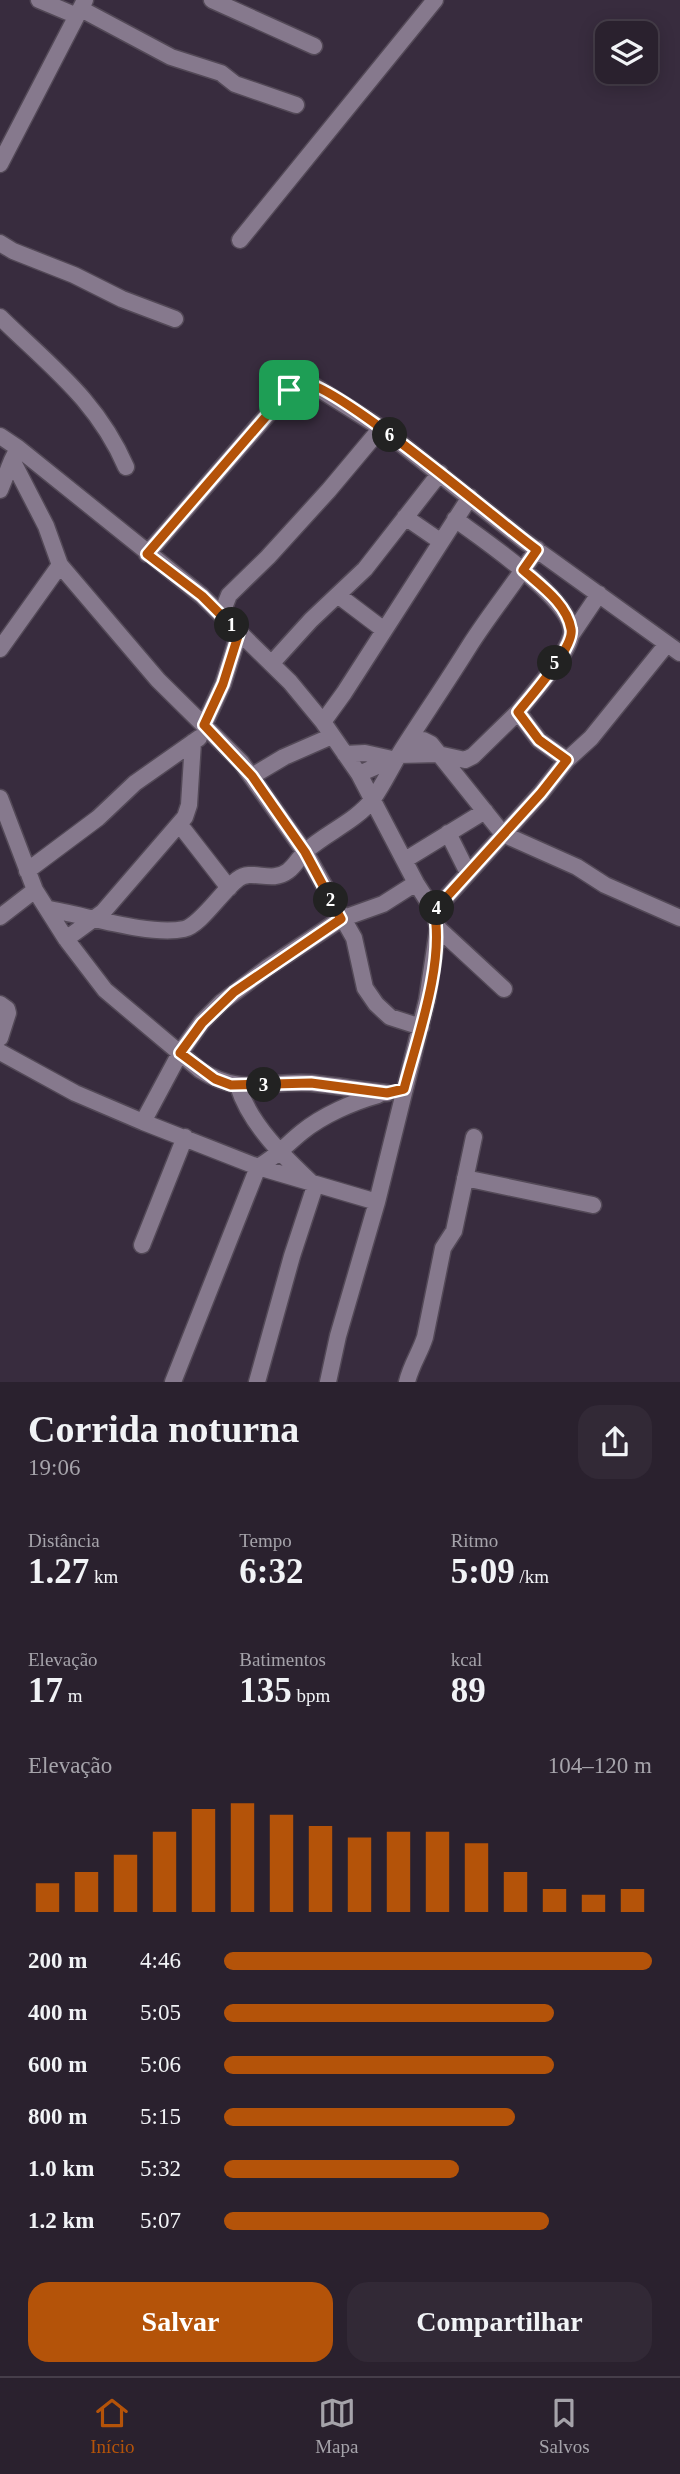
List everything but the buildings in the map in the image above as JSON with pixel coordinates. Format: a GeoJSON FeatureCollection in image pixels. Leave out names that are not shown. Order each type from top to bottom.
{"type":"FeatureCollection","features":[{"type":"Feature","properties":{"kind":"street"},"geometry":{"type":"LineString","coordinates":[[39,0],[81,8],[171,57],[221,73],[236,84],[296,105]]}},
{"type":"Feature","properties":{"kind":"street"},"geometry":{"type":"LineString","coordinates":[[212,0],[314,46]]}},
{"type":"Feature","properties":{"kind":"street"},"geometry":{"type":"LineString","coordinates":[[240,240],[435,0]]}},
{"type":"Feature","properties":{"kind":"street"},"geometry":{"type":"LineString","coordinates":[[0,164],[6,140],[81,8]]}},
{"type":"Feature","properties":{"kind":"street"},"geometry":{"type":"LineString","coordinates":[[0,243],[122,299],[175,319]]}},
{"type":"Feature","properties":{"kind":"street"},"geometry":{"type":"LineString","coordinates":[[0,317],[80,393],[111,436],[126,467]]}},
{"type":"Feature","properties":{"kind":"street"},"geometry":{"type":"LineString","coordinates":[[147,554],[275,406],[299,382],[308,382],[381,428],[537,550],[674,648],[567,760],[541,793],[434,911]]}},
{"type":"Feature","properties":{"kind":"street"},"geometry":{"type":"LineString","coordinates":[[221,615],[229,595],[320,500],[381,428]]}},
{"type":"Feature","properties":{"kind":"street"},"geometry":{"type":"LineString","coordinates":[[0,436],[15,454],[202,596],[272,663],[323,722],[359,774],[416,883],[434,911],[438,928],[434,964],[421,1027],[328,1382]]}},
{"type":"Feature","properties":{"kind":"street"},"geometry":{"type":"LineString","coordinates":[[0,490],[15,454]]}},
{"type":"Feature","properties":{"kind":"street"},"geometry":{"type":"LineString","coordinates":[[15,454],[60,565],[149,670],[252,776],[305,852],[356,945],[365,988],[376,1004],[390,1017],[421,1027]]}},
{"type":"Feature","properties":{"kind":"street"},"geometry":{"type":"LineString","coordinates":[[272,663],[365,569],[440,473]]}},
{"type":"Feature","properties":{"kind":"street"},"geometry":{"type":"LineString","coordinates":[[323,722],[470,497]]}},
{"type":"Feature","properties":{"kind":"street"},"geometry":{"type":"LineString","coordinates":[[405,517],[440,541]]}},
{"type":"Feature","properties":{"kind":"street"},"geometry":{"type":"LineString","coordinates":[[455,519],[523,570],[557,602],[572,634]]}},
{"type":"Feature","properties":{"kind":"street"},"geometry":{"type":"LineString","coordinates":[[48,909],[93,920],[168,930],[184,929],[200,921],[208,908],[240,877],[278,877],[295,865],[305,852],[348,823],[372,800],[396,757],[537,550]]}},
{"type":"Feature","properties":{"kind":"street"},"geometry":{"type":"LineString","coordinates":[[0,649],[60,565]]}},
{"type":"Feature","properties":{"kind":"street"},"geometry":{"type":"LineString","coordinates":[[345,754],[365,753],[396,757],[438,754],[457,760],[473,756],[518,712],[559,658],[599,594]]}},
{"type":"Feature","properties":{"kind":"street"},"geometry":{"type":"LineString","coordinates":[[202,596],[229,595]]}},
{"type":"Feature","properties":{"kind":"street"},"geometry":{"type":"LineString","coordinates":[[339,596],[384,630]]}},
{"type":"Feature","properties":{"kind":"street"},"geometry":{"type":"LineString","coordinates":[[66,939],[109,905],[180,825],[188,812],[193,743],[211,710],[231,663],[239,633]]}},
{"type":"Feature","properties":{"kind":"street"},"geometry":{"type":"LineString","coordinates":[[518,712],[539,740],[567,760]]}},
{"type":"Feature","properties":{"kind":"street"},"geometry":{"type":"LineString","coordinates":[[252,776],[291,754],[332,736]]}},
{"type":"Feature","properties":{"kind":"street"},"geometry":{"type":"LineString","coordinates":[[408,741],[426,741],[503,834],[578,867],[616,890],[680,918]]}},
{"type":"Feature","properties":{"kind":"street"},"geometry":{"type":"LineString","coordinates":[[27,871],[98,818],[135,783],[193,743]]}},
{"type":"Feature","properties":{"kind":"street"},"geometry":{"type":"LineString","coordinates":[[359,774],[396,757]]}},
{"type":"Feature","properties":{"kind":"street"},"geometry":{"type":"LineString","coordinates":[[0,799],[35,890],[66,939],[106,990],[180,1053],[215,1079],[237,1086],[311,1083],[387,1093]]}},
{"type":"Feature","properties":{"kind":"street"},"geometry":{"type":"LineString","coordinates":[[405,860],[485,811]]}},
{"type":"Feature","properties":{"kind":"street"},"geometry":{"type":"LineString","coordinates":[[180,825],[229,888]]}},
{"type":"Feature","properties":{"kind":"street"},"geometry":{"type":"LineString","coordinates":[[448,833],[468,873]]}},
{"type":"Feature","properties":{"kind":"street"},"geometry":{"type":"LineString","coordinates":[[143,1122],[180,1053],[202,1023],[234,992],[341,919],[376,908],[416,883]]}},
{"type":"Feature","properties":{"kind":"street"},"geometry":{"type":"LineString","coordinates":[[0,916],[35,890]]}},
{"type":"Feature","properties":{"kind":"street"},"geometry":{"type":"LineString","coordinates":[[438,928],[504,989]]}},
{"type":"Feature","properties":{"kind":"street"},"geometry":{"type":"LineString","coordinates":[[0,1003],[7,1009],[8,1018],[0,1038]]}},
{"type":"Feature","properties":{"kind":"street"},"geometry":{"type":"LineString","coordinates":[[2,1060],[143,1122],[258,1167],[315,1186],[377,1202]]}},
{"type":"Feature","properties":{"kind":"street"},"geometry":{"type":"LineString","coordinates":[[237,1086],[256,1123],[315,1186]]}},
{"type":"Feature","properties":{"kind":"street"},"geometry":{"type":"LineString","coordinates":[[173,1382],[258,1167],[282,1151],[303,1131],[323,1119],[359,1100],[404,1089]]}},
{"type":"Feature","properties":{"kind":"street"},"geometry":{"type":"LineString","coordinates":[[142,1245],[185,1137]]}},
{"type":"Feature","properties":{"kind":"street"},"geometry":{"type":"LineString","coordinates":[[407,1382],[414,1358],[422,1348],[425,1337],[443,1248],[454,1231],[474,1137]]}},
{"type":"Feature","properties":{"kind":"street"},"geometry":{"type":"LineString","coordinates":[[465,1178],[593,1205]]}},
{"type":"Feature","properties":{"kind":"street"},"geometry":{"type":"LineString","coordinates":[[257,1382],[292,1256],[315,1186]]}},
{"type":"Feature","properties":{"kind":"route"},"geometry":{"type":"LineString","coordinates":[[304,381],[318,386],[381,428],[537,550],[523,570],[557,602],[572,630],[559,658],[518,712],[539,740],[567,760],[541,793],[434,911],[438,928],[428,1000],[404,1089],[387,1093],[311,1083],[231,1085],[200,1070],[180,1053],[202,1023],[234,992],[341,919],[305,852],[252,776],[204,725],[231,663],[239,633],[202,596],[147,554],[289,390],[304,381]]}}]}
